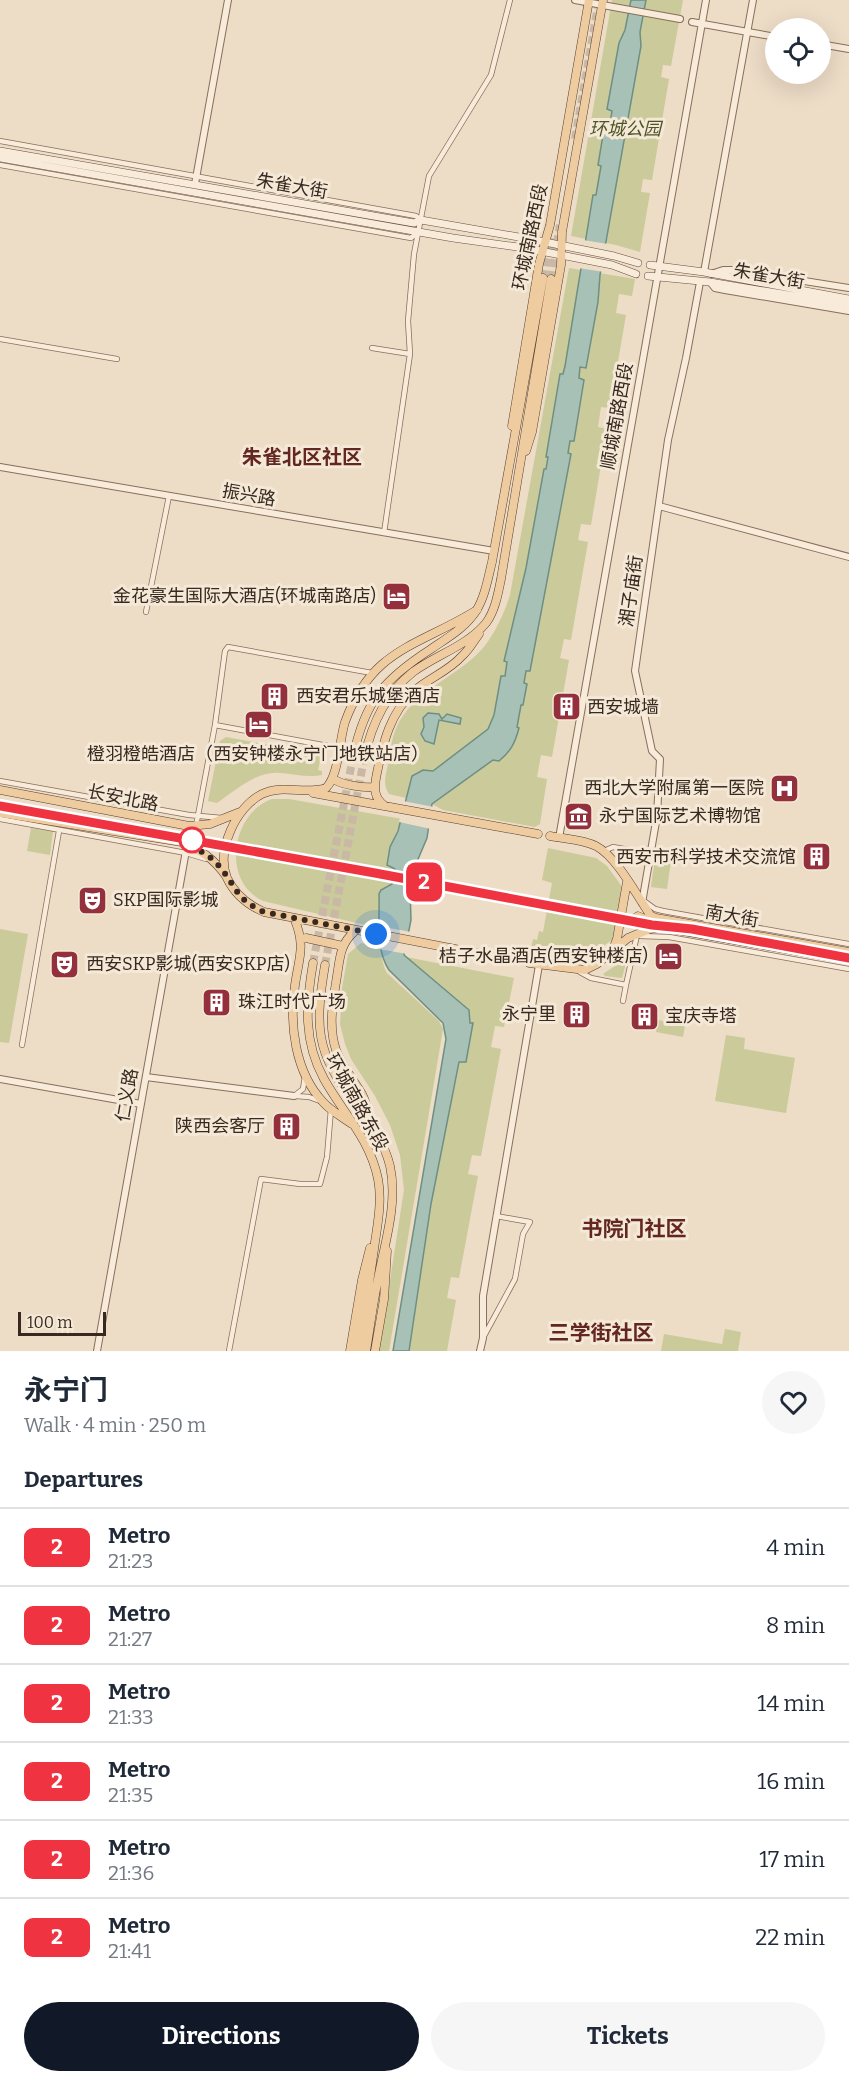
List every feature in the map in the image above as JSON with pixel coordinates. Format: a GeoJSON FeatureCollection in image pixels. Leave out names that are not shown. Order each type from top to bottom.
{"type":"FeatureCollection","features":[{"type":"Feature","properties":{"kind":"main road","name":"环城南路西段"},"geometry":{"type":"LineString","coordinates":[[507,480],[515,399],[542,252],[552,213],[589,1]]}},
{"type":"Feature","properties":{"kind":"main road","name":"环城南路西段"},"geometry":{"type":"LineString","coordinates":[[519,468],[532,432],[561,256],[562,232],[602,3]]}},
{"type":"Feature","properties":{"kind":"main road","name":"朱雀大街"},"geometry":{"type":"LineString","coordinates":[[0,151],[196,180],[414,223],[421,220],[545,242],[638,263]]}},
{"type":"Feature","properties":{"kind":"main road","name":"朱雀大街"},"geometry":{"type":"LineString","coordinates":[[0,158],[542,252],[612,265],[636,274]]}},
{"type":"Feature","properties":{"kind":"main road","name":"朱雀大街"},"geometry":{"type":"LineString","coordinates":[[654,266],[849,305]]}},
{"type":"Feature","properties":{"kind":"main road","name":"朱雀大街"},"geometry":{"type":"LineString","coordinates":[[652,276],[700,282],[708,276],[849,299]]}},
{"type":"Feature","properties":{"kind":"main road","name":"环城南路西段"},"geometry":{"type":"LineString","coordinates":[[353,757],[360,728],[368,710],[386,682],[458,630],[477,610],[486,587],[494,551],[547,279],[500,587],[494,608],[487,622],[471,637],[414,672],[401,683],[381,709],[370,734],[364,759]]}},
{"type":"Feature","properties":{"kind":"main road"},"geometry":{"type":"LineString","coordinates":[[227,877],[226,848],[233,824],[246,804],[265,792],[278,789],[320,790],[326,788],[333,779],[339,748],[356,696],[372,673],[393,655],[451,626],[477,610]]}},
{"type":"Feature","properties":{"kind":"main road"},"geometry":{"type":"LineString","coordinates":[[386,807],[378,801],[375,787],[381,751],[396,714],[414,692],[461,658],[487,622]]}},
{"type":"Feature","properties":{"kind":"main road"},"geometry":{"type":"LineString","coordinates":[[333,779],[375,787]]}},
{"type":"Feature","properties":{"kind":"main road","name":"长安北路"},"geometry":{"type":"LineString","coordinates":[[0,790],[189,826],[210,824],[240,812]]}},
{"type":"Feature","properties":{"kind":"main road"},"geometry":{"type":"LineString","coordinates":[[294,790],[538,834]]}},
{"type":"Feature","properties":{"kind":"main road","name":"长安北路"},"geometry":{"type":"LineString","coordinates":[[0,813],[207,854],[221,869],[240,898],[264,912],[517,961]]}},
{"type":"Feature","properties":{"kind":"main road"},"geometry":{"type":"LineString","coordinates":[[554,837],[583,842],[604,851]]}},
{"type":"Feature","properties":{"kind":"main road","name":"南大街"},"geometry":{"type":"LineString","coordinates":[[604,851],[615,862],[651,916],[849,952]]}},
{"type":"Feature","properties":{"kind":"main road"},"geometry":{"type":"LineString","coordinates":[[613,951],[618,939],[630,885]]}},
{"type":"Feature","properties":{"kind":"main road"},"geometry":{"type":"LineString","coordinates":[[660,927],[637,923],[634,919],[638,916],[654,921],[666,920]]}},
{"type":"Feature","properties":{"kind":"main road"},"geometry":{"type":"LineString","coordinates":[[294,918],[302,939],[293,1018],[296,1048],[314,1091],[331,1109],[357,1128]]}},
{"type":"Feature","properties":{"kind":"main road","name":"南大街"},"geometry":{"type":"LineString","coordinates":[[578,970],[591,968],[634,936],[660,927],[849,960]]}},
{"type":"Feature","properties":{"kind":"main road"},"geometry":{"type":"LineString","coordinates":[[355,931],[346,939],[343,946],[332,1010],[333,1038],[340,1058],[363,1096],[371,1125]]}},
{"type":"Feature","properties":{"kind":"main road"},"geometry":{"type":"LineString","coordinates":[[302,939],[343,946]]}},
{"type":"Feature","properties":{"kind":"main road","name":"环城南路东段"},"geometry":{"type":"LineString","coordinates":[[313,963],[306,1012],[310,1042],[324,1079],[357,1128],[372,1157],[378,1179],[380,1198],[378,1221],[358,1351]]}},
{"type":"Feature","properties":{"kind":"main road"},"geometry":{"type":"LineString","coordinates":[[529,963],[578,970]]}},
{"type":"Feature","properties":{"kind":"main road","name":"环城南路东段"},"geometry":{"type":"LineString","coordinates":[[325,965],[318,1011],[323,1049],[344,1090],[371,1125],[385,1150],[392,1176],[389,1226],[366,1351]]}},
{"type":"Feature","properties":{"kind":"main road","name":"环城南路东段"},"geometry":{"type":"LineString","coordinates":[[350,1351],[362,1280],[378,1221]]}},
{"type":"Feature","properties":{"kind":"main road","name":"环城南路东段"},"geometry":{"type":"LineString","coordinates":[[375,1351],[385,1291],[389,1226]]}},
{"type":"Feature","properties":{"kind":"street"},"geometry":{"type":"LineString","coordinates":[[0,141],[196,180],[228,0]]}},
{"type":"Feature","properties":{"kind":"street"},"geometry":{"type":"LineString","coordinates":[[384,533],[410,354],[408,321],[418,232],[429,176],[491,75],[510,0]]}},
{"type":"Feature","properties":{"kind":"street"},"geometry":{"type":"LineString","coordinates":[[575,0],[602,3],[621,9],[680,19]]}},
{"type":"Feature","properties":{"kind":"street","name":"顺城南路西段"},"geometry":{"type":"LineString","coordinates":[[554,837],[652,276],[706,0]]}},
{"type":"Feature","properties":{"kind":"street"},"geometry":{"type":"LineString","coordinates":[[753,0],[708,276],[715,288],[849,311]]}},
{"type":"Feature","properties":{"kind":"street"},"geometry":{"type":"LineString","coordinates":[[692,22],[765,35]]}},
{"type":"Feature","properties":{"kind":"street"},"geometry":{"type":"LineString","coordinates":[[831,46],[849,49]]}},
{"type":"Feature","properties":{"kind":"street"},"geometry":{"type":"LineString","coordinates":[[0,165],[411,238],[418,232]]}},
{"type":"Feature","properties":{"kind":"street"},"geometry":{"type":"LineString","coordinates":[[708,276],[723,270],[734,270],[849,288]]}},
{"type":"Feature","properties":{"kind":"street","name":"湘子庙街"},"geometry":{"type":"LineString","coordinates":[[642,901],[657,816],[660,759],[652,751],[635,671],[668,440],[700,282]]}},
{"type":"Feature","properties":{"kind":"street"},"geometry":{"type":"LineString","coordinates":[[0,339],[117,359]]}},
{"type":"Feature","properties":{"kind":"street"},"geometry":{"type":"LineString","coordinates":[[372,348],[410,354]]}},
{"type":"Feature","properties":{"kind":"street","name":"振兴路"},"geometry":{"type":"LineString","coordinates":[[0,467],[494,551]]}},
{"type":"Feature","properties":{"kind":"street"},"geometry":{"type":"LineString","coordinates":[[147,612],[169,496]]}},
{"type":"Feature","properties":{"kind":"street"},"geometry":{"type":"LineString","coordinates":[[659,506],[849,557]]}},
{"type":"Feature","properties":{"kind":"street"},"geometry":{"type":"LineString","coordinates":[[196,826],[215,725],[225,651],[228,647],[372,673]]}},
{"type":"Feature","properties":{"kind":"street"},"geometry":{"type":"LineString","coordinates":[[215,725],[339,748]]}},
{"type":"Feature","properties":{"kind":"street"},"geometry":{"type":"LineString","coordinates":[[0,781],[198,816],[230,816]]}},
{"type":"Feature","properties":{"kind":"street"},"geometry":{"type":"LineString","coordinates":[[0,819],[59,831],[187,849]]}},
{"type":"Feature","properties":{"kind":"street"},"geometry":{"type":"LineString","coordinates":[[22,1045],[59,831]]}},
{"type":"Feature","properties":{"kind":"street"},"geometry":{"type":"LineString","coordinates":[[604,851],[613,847],[651,854]]}},
{"type":"Feature","properties":{"kind":"street","name":"仁义路"},"geometry":{"type":"LineString","coordinates":[[97,1351],[187,849]]}},
{"type":"Feature","properties":{"kind":"street"},"geometry":{"type":"LineString","coordinates":[[642,901],[663,911],[849,944]]}},
{"type":"Feature","properties":{"kind":"street"},"geometry":{"type":"LineString","coordinates":[[623,1001],[634,936],[669,937],[849,969]]}},
{"type":"Feature","properties":{"kind":"street"},"geometry":{"type":"LineString","coordinates":[[480,1351],[483,1338],[483,1296],[539,965]]}},
{"type":"Feature","properties":{"kind":"street"},"geometry":{"type":"LineString","coordinates":[[578,970],[591,978],[626,985]]}},
{"type":"Feature","properties":{"kind":"street"},"geometry":{"type":"LineString","coordinates":[[294,1096],[303,1089],[304,1070]]}},
{"type":"Feature","properties":{"kind":"street"},"geometry":{"type":"LineString","coordinates":[[146,1077],[309,1096],[323,1102]]}},
{"type":"Feature","properties":{"kind":"street"},"geometry":{"type":"LineString","coordinates":[[0,1079],[141,1104]]}},
{"type":"Feature","properties":{"kind":"street"},"geometry":{"type":"LineString","coordinates":[[229,1351],[261,1179],[320,1184],[327,1157],[331,1109]]}},
{"type":"Feature","properties":{"kind":"street"},"geometry":{"type":"LineString","coordinates":[[483,1338],[515,1279],[523,1234],[530,1222],[496,1216]]}},
{"type":"Feature","properties":{"kind":"green space","name":"环城公园"},"geometry":{"type":"Polygon","coordinates":[[[612,0],[683,0],[671,66],[663,65],[661,77],[669,79],[652,180],[643,179],[641,192],[650,193],[640,252],[571,236],[612,0]]]}},
{"type":"Feature","properties":{"kind":"green space"},"geometry":{"type":"Polygon","coordinates":[[[569,268],[635,279],[632,296],[619,294],[616,313],[626,315],[610,408],[601,407],[598,427],[607,429],[591,525],[581,524],[578,540],[588,542],[571,640],[564,639],[560,658],[569,660],[552,757],[541,755],[537,777],[547,779],[540,824],[535,827],[443,810],[432,804],[389,794],[385,779],[393,737],[399,722],[420,698],[483,648],[495,630],[508,602],[569,268]]]}},
{"type":"Feature","properties":{"kind":"green space"},"geometry":{"type":"Polygon","coordinates":[[[226,737],[318,754],[321,757],[318,770],[322,771],[322,775],[271,773],[247,782],[217,803],[208,801],[220,741],[226,737]]]}},
{"type":"Feature","properties":{"kind":"green space"},"geometry":{"type":"Polygon","coordinates":[[[272,799],[289,799],[402,819],[390,847],[387,865],[395,869],[392,884],[386,886],[378,928],[263,901],[250,892],[241,879],[236,848],[247,818],[258,807],[272,799]]]}},
{"type":"Feature","properties":{"kind":"green space"},"geometry":{"type":"Polygon","coordinates":[[[31,828],[53,831],[50,855],[27,851],[31,828]]]}},
{"type":"Feature","properties":{"kind":"green space"},"geometry":{"type":"Polygon","coordinates":[[[548,848],[596,858],[607,866],[623,888],[613,939],[589,957],[579,961],[530,954],[533,939],[537,940],[539,931],[543,932],[552,883],[542,880],[548,848]]]}},
{"type":"Feature","properties":{"kind":"green space"},"geometry":{"type":"Polygon","coordinates":[[[655,858],[671,861],[667,889],[651,887],[655,858]]]}},
{"type":"Feature","properties":{"kind":"green space"},"geometry":{"type":"Polygon","coordinates":[[[0,929],[28,934],[9,1043],[0,1042],[0,929]]]}},
{"type":"Feature","properties":{"kind":"green space"},"geometry":{"type":"Polygon","coordinates":[[[361,943],[381,948],[387,973],[439,1021],[443,1029],[389,1351],[379,1351],[404,1190],[400,1155],[390,1125],[375,1096],[351,1059],[340,1024],[342,988],[348,954],[361,943]]]}},
{"type":"Feature","properties":{"kind":"green space"},"geometry":{"type":"Polygon","coordinates":[[[406,957],[514,978],[504,1027],[495,1026],[491,1047],[501,1049],[481,1156],[472,1155],[468,1174],[478,1176],[459,1278],[451,1277],[447,1298],[456,1300],[447,1351],[409,1351],[431,1204],[460,1061],[465,1062],[473,1023],[470,1023],[468,1010],[406,957]]]}},
{"type":"Feature","properties":{"kind":"green space"},"geometry":{"type":"Polygon","coordinates":[[[624,960],[626,963],[622,978],[603,974],[624,960]]]}},
{"type":"Feature","properties":{"kind":"green space"},"geometry":{"type":"Polygon","coordinates":[[[658,1020],[685,1026],[683,1037],[656,1032],[658,1020]]]}},
{"type":"Feature","properties":{"kind":"green space"},"geometry":{"type":"Polygon","coordinates":[[[726,1035],[745,1038],[744,1049],[795,1058],[786,1113],[715,1101],[726,1035]]]}},
{"type":"Feature","properties":{"kind":"green space"},"geometry":{"type":"Polygon","coordinates":[[[725,1329],[741,1332],[738,1351],[661,1351],[664,1334],[722,1344],[725,1329]]]}},
{"type":"Feature","properties":{"kind":"shaded area"},"geometry":{"type":"Polygon","coordinates":[[[631,0],[646,0],[640,32],[641,46],[600,275],[598,302],[586,368],[580,367],[579,378],[584,380],[574,441],[570,441],[568,453],[571,454],[530,671],[526,671],[524,683],[527,684],[517,727],[519,728],[512,746],[499,761],[493,760],[432,804],[427,838],[416,864],[407,867],[404,881],[410,888],[411,920],[404,955],[469,1010],[470,1023],[473,1023],[466,1062],[459,1062],[431,1204],[409,1351],[393,1351],[446,1039],[443,1023],[389,970],[385,962],[379,933],[379,894],[381,890],[392,884],[395,869],[387,865],[390,847],[398,831],[412,776],[423,770],[433,771],[488,729],[494,715],[501,676],[505,676],[507,662],[504,661],[526,568],[544,469],[546,469],[560,374],[563,374],[565,366],[593,195],[596,195],[605,123],[610,123],[612,111],[607,109],[619,43],[625,30],[631,0]]]}},
{"type":"Feature","properties":{"kind":"shaded area"},"geometry":{"type":"Polygon","coordinates":[[[428,713],[439,714],[442,719],[447,714],[461,718],[460,724],[439,720],[434,744],[425,741],[421,734],[424,727],[423,718],[428,713]]]}},
{"type":"Feature","properties":{"kind":"pier"},"geometry":{"type":"Polygon","coordinates":[[[583,240],[608,244],[604,272],[578,268],[583,240]]]}},
{"type":"Feature","properties":{"kind":"pier"},"geometry":{"type":"Polygon","coordinates":[[[403,801],[434,807],[431,829],[399,822],[403,801]]]}},
{"type":"Feature","properties":{"kind":"pier"},"geometry":{"type":"Polygon","coordinates":[[[378,926],[411,932],[407,954],[379,949],[376,933],[378,926]]]}},
{"type":"Feature","properties":{"kind":"tunnel"},"geometry":{"type":"LineString","coordinates":[[575,139],[599,0]]}},
{"type":"Feature","properties":{"kind":"tunnel"},"geometry":{"type":"LineString","coordinates":[[551,279],[560,225]]}},
{"type":"Feature","properties":{"kind":"tunnel"},"geometry":{"type":"LineString","coordinates":[[543,278],[550,238]]}},
{"type":"Feature","properties":{"kind":"tunnel"},"geometry":{"type":"LineString","coordinates":[[313,963],[353,757]]}},
{"type":"Feature","properties":{"kind":"tunnel"},"geometry":{"type":"LineString","coordinates":[[325,965],[364,759]]}},
{"type":"Feature","properties":{"kind":"metro line","name":"2"},"geometry":{"type":"LineString","coordinates":[[0,806],[652,925],[692,929],[849,958]]}},
{"type":"Feature","properties":{"kind":"place","name":"金花豪生国际大酒店(环城南路店)"},"geometry":{"type":"Point","coordinates":[397,596]}},
{"type":"Feature","properties":{"kind":"place","name":"西安君乐城堡酒店"},"geometry":{"type":"Point","coordinates":[275,696]}},
{"type":"Feature","properties":{"kind":"place","name":"西安城墙"},"geometry":{"type":"Point","coordinates":[566,707]}},
{"type":"Feature","properties":{"kind":"place","name":"橙羽橙皓酒店（西安钟楼永宁门地铁站店）"},"geometry":{"type":"Point","coordinates":[258,725]}},
{"type":"Feature","properties":{"kind":"place","name":"西北大学附属第一医院"},"geometry":{"type":"Point","coordinates":[785,788]}},
{"type":"Feature","properties":{"kind":"place","name":"永宁国际艺术博物馆"},"geometry":{"type":"Point","coordinates":[578,816]}},
{"type":"Feature","properties":{"kind":"place","name":"西安市科学技术交流馆"},"geometry":{"type":"Point","coordinates":[817,857]}},
{"type":"Feature","properties":{"kind":"place","name":"SKP国际影城"},"geometry":{"type":"Point","coordinates":[92,900]}},
{"type":"Feature","properties":{"kind":"place","name":"桔子水晶酒店(西安钟楼店)"},"geometry":{"type":"Point","coordinates":[669,956]}},
{"type":"Feature","properties":{"kind":"place","name":"西安SKP影城(西安SKP店)"},"geometry":{"type":"Point","coordinates":[65,964]}},
{"type":"Feature","properties":{"kind":"place","name":"珠江时代广场"},"geometry":{"type":"Point","coordinates":[217,1002]}},
{"type":"Feature","properties":{"kind":"place","name":"永宁里"},"geometry":{"type":"Point","coordinates":[577,1014]}},
{"type":"Feature","properties":{"kind":"place","name":"宝庆寺塔"},"geometry":{"type":"Point","coordinates":[644,1016]}},
{"type":"Feature","properties":{"kind":"place","name":"陕西会客厅"},"geometry":{"type":"Point","coordinates":[286,1126]}},
{"type":"Feature","properties":{"kind":"district","name":"朱雀北区社区"},"geometry":{"type":"Point","coordinates":[302,457]}},
{"type":"Feature","properties":{"kind":"district","name":"书院门社区"},"geometry":{"type":"Point","coordinates":[634,1229]}},
{"type":"Feature","properties":{"kind":"district","name":"三学街社区"},"geometry":{"type":"Point","coordinates":[601,1333]}},
{"type":"Feature","properties":{"kind":"route"},"geometry":{"type":"LineString","coordinates":[[192,840],[188,845],[207,854],[218,864],[240,898],[251,906],[264,912],[376,934]]}}]}
